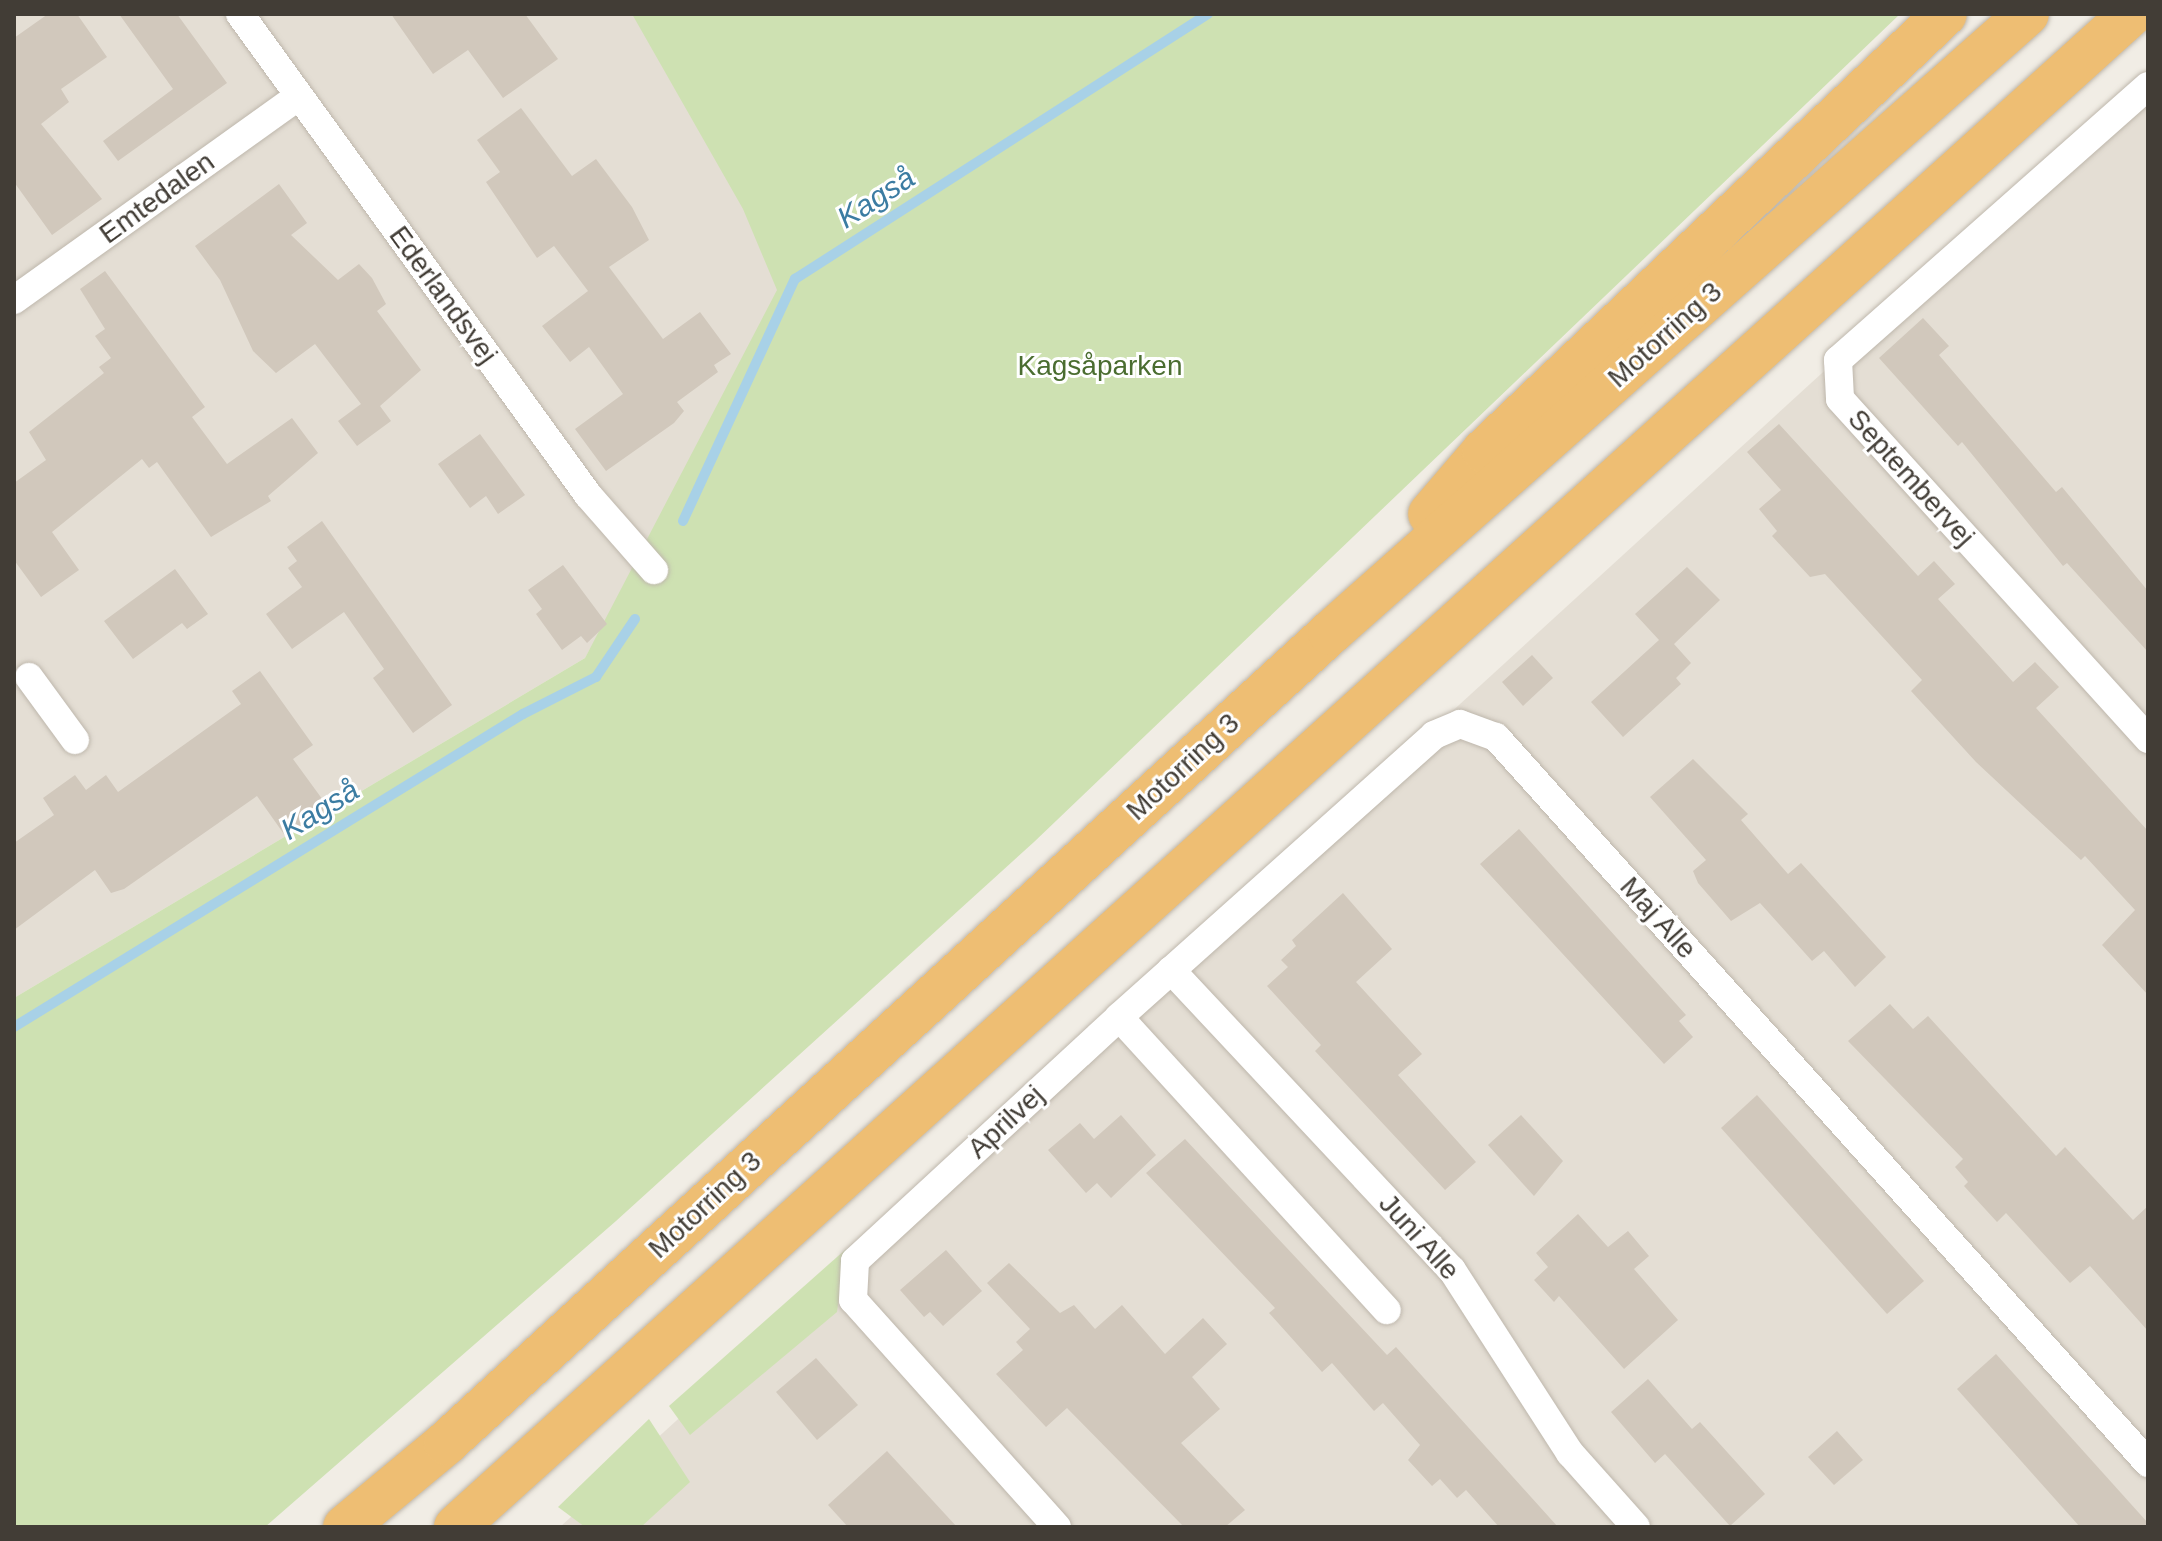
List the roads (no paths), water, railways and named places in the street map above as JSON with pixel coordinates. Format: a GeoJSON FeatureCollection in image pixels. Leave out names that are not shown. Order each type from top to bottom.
{"type":"FeatureCollection","features":[{"type":"Feature","properties":{"kind":"highway"},"geometry":{"type":"LineString","coordinates":[[1330,633],[1484,451],[1945,14]]}},
{"type":"Feature","properties":{"kind":"highway","name":"Motorring 3"},"geometry":{"type":"LineString","coordinates":[[345,1527],[446,1443],[1330,633],[2027,14]]}},
{"type":"Feature","properties":{"kind":"highway"},"geometry":{"type":"LineString","coordinates":[[456,1527],[2131,14]]}},
{"type":"Feature","properties":{"kind":"street","name":"Ederlandsvej"},"geometry":{"type":"LineString","coordinates":[[240,14],[588,495],[654,570]]}},
{"type":"Feature","properties":{"kind":"street","name":"Septembervej"},"geometry":{"type":"LineString","coordinates":[[2148,86],[1838,360],[1840,399],[2148,739]]}},
{"type":"Feature","properties":{"kind":"street","name":"Emtedalen"},"geometry":{"type":"LineString","coordinates":[[14,300],[299,96]]}},
{"type":"Feature","properties":{"kind":"street"},"geometry":{"type":"LineString","coordinates":[[19,673],[75,740]]}},
{"type":"Feature","properties":{"kind":"street","name":"Maj Alle"},"geometry":{"type":"LineString","coordinates":[[1119,1017],[1434,735],[1460,724],[1496,737],[2148,1463]]}},
{"type":"Feature","properties":{"kind":"street","name":"Juni Alle"},"geometry":{"type":"LineString","coordinates":[[1171,970],[1452,1270],[1570,1453],[1636,1527]]}},
{"type":"Feature","properties":{"kind":"street"},"geometry":{"type":"LineString","coordinates":[[1119,1017],[1387,1310]]}},
{"type":"Feature","properties":{"kind":"street","name":"Aprilvej"},"geometry":{"type":"LineString","coordinates":[[1057,1527],[853,1300],[855,1261],[1119,1017]]}},
{"type":"Feature","properties":{"kind":"waterway","name":"Kagså"},"geometry":{"type":"LineString","coordinates":[[683,521],[795,279],[1208,14]]}},
{"type":"Feature","properties":{"kind":"waterway","name":"Kagså"},"geometry":{"type":"LineString","coordinates":[[14,1027],[523,714],[596,677],[635,619]]}},
{"type":"Feature","properties":{"kind":"park label","name":"Kagsåparken"},"geometry":{"type":"Point","coordinates":[1100,366]}}]}
